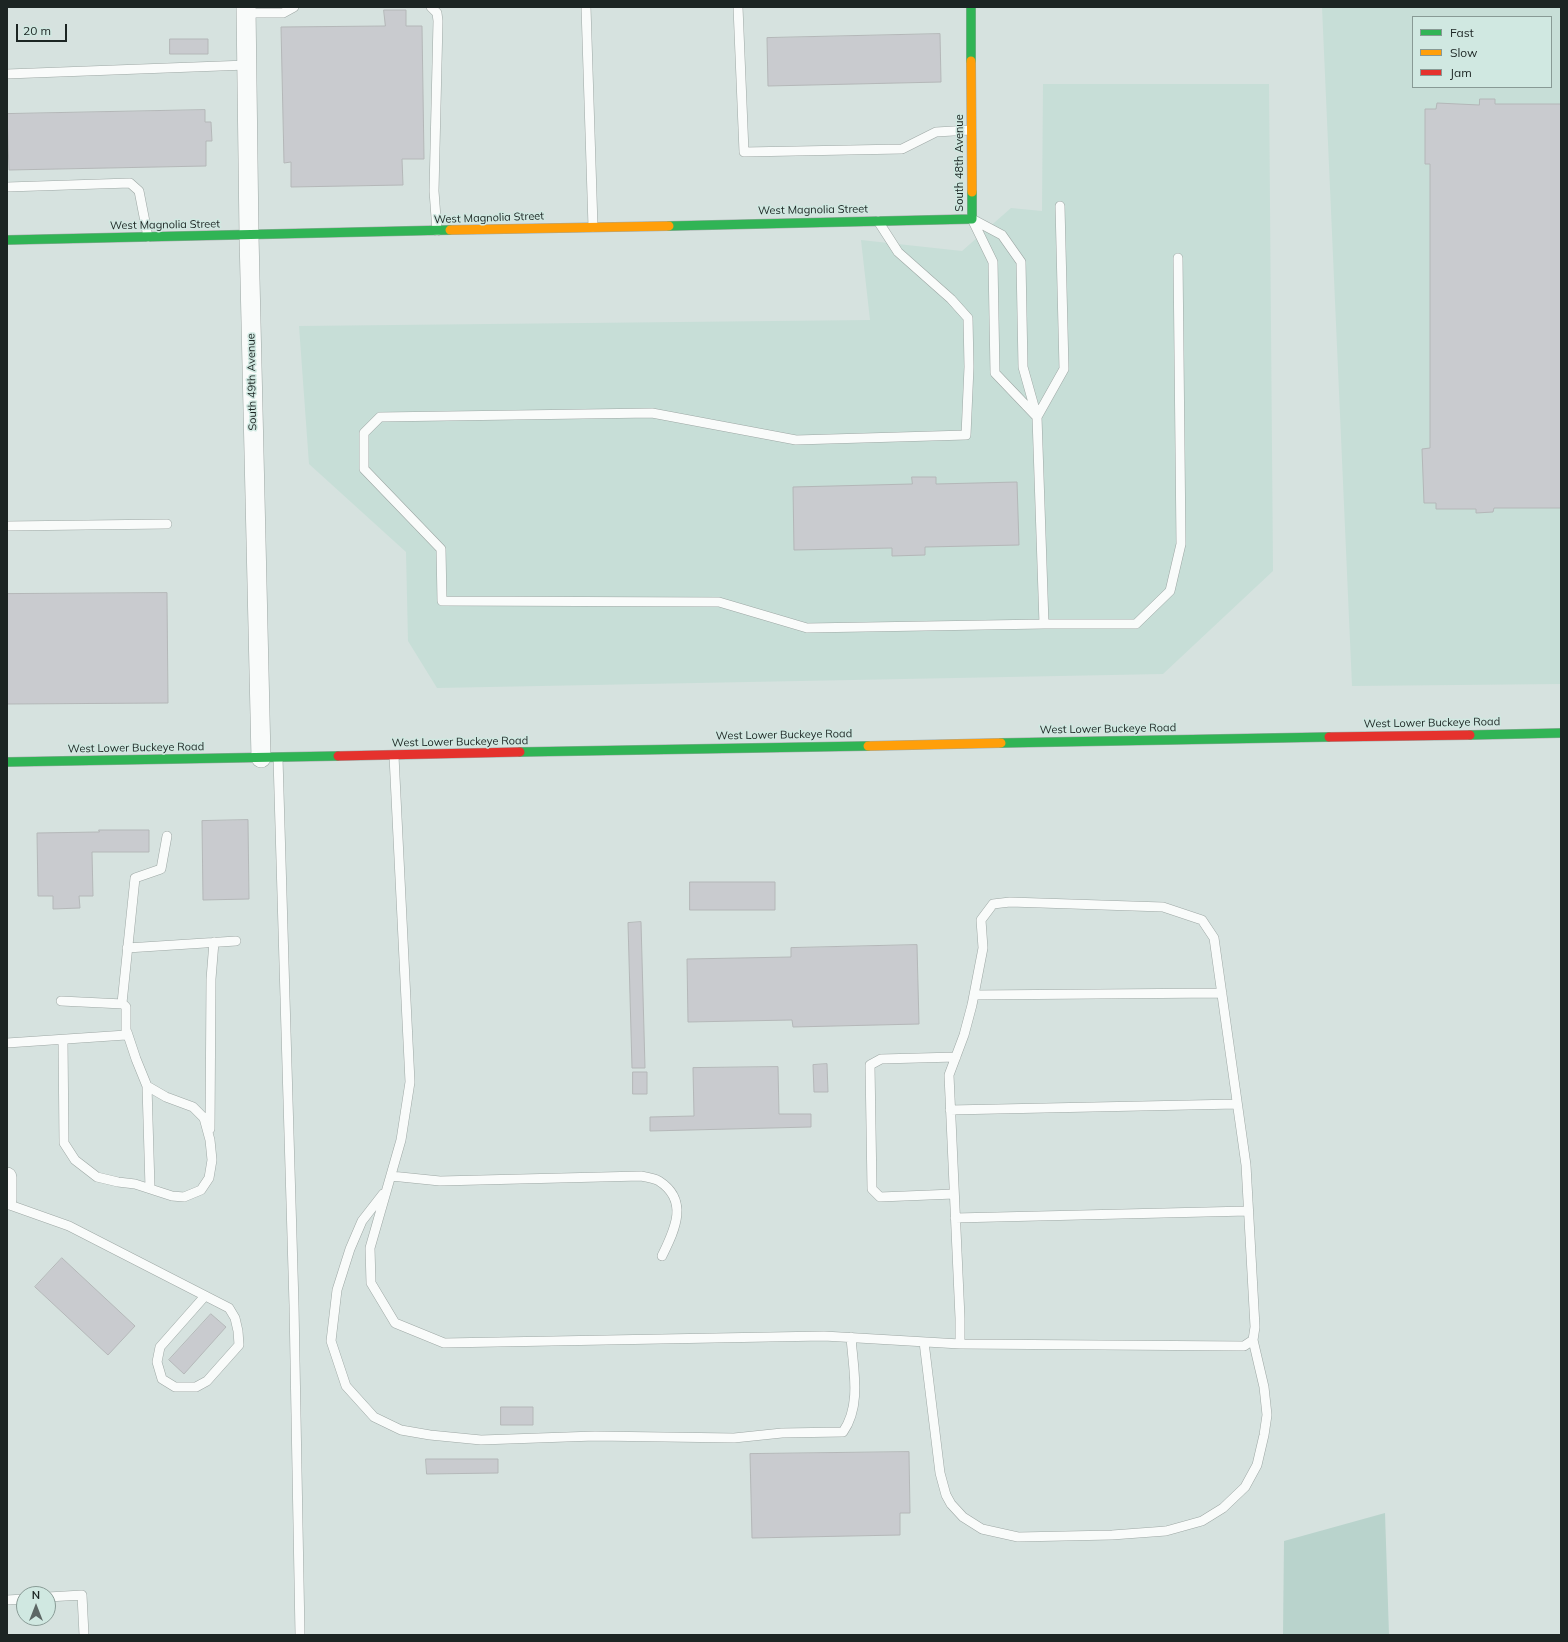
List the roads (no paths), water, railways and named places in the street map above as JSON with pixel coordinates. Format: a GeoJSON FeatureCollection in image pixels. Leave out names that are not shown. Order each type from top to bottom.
{"type":"FeatureCollection","features":[{"type":"Feature","properties":{"kind":"main road","name":"South 48th Avenue"},"geometry":{"type":"LineString","coordinates":[[972,7],[972,219]]}},
{"type":"Feature","properties":{"kind":"main road","name":"West Magnolia Street"},"geometry":{"type":"LineString","coordinates":[[7,240],[972,219]]}},
{"type":"Feature","properties":{"kind":"main road","name":"West Lower Buckeye Road"},"geometry":{"type":"LineString","coordinates":[[7,762],[394,756],[1561,733]]}},
{"type":"Feature","properties":{"kind":"street","name":"South 49th Avenue"},"geometry":{"type":"LineString","coordinates":[[246,10],[249,235],[270,758]]}},
{"type":"Feature","properties":{"kind":"street"},"geometry":{"type":"LineString","coordinates":[[7,1177],[7,1200]]}},
{"type":"Feature","properties":{"kind":"lane"},"geometry":{"type":"LineString","coordinates":[[246,10],[283,13],[294,7]]}},
{"type":"Feature","properties":{"kind":"lane"},"geometry":{"type":"LineString","coordinates":[[431,7],[437,12],[438,21],[434,191],[437,231]]}},
{"type":"Feature","properties":{"kind":"lane"},"geometry":{"type":"LineString","coordinates":[[586,7],[593,227]]}},
{"type":"Feature","properties":{"kind":"lane"},"geometry":{"type":"LineString","coordinates":[[738,7],[744,152],[902,149],[936,132],[972,130]]}},
{"type":"Feature","properties":{"kind":"lane"},"geometry":{"type":"LineString","coordinates":[[7,74],[247,65]]}},
{"type":"Feature","properties":{"kind":"lane"},"geometry":{"type":"LineString","coordinates":[[7,187],[130,183],[140,191],[148,237]]}},
{"type":"Feature","properties":{"kind":"lane"},"geometry":{"type":"LineString","coordinates":[[972,219],[993,262],[996,373],[1037,417],[1064,369],[1060,206]]}},
{"type":"Feature","properties":{"kind":"lane","name":"South 48th Avenue"},"geometry":{"type":"LineString","coordinates":[[972,219],[1002,235],[1021,262],[1023,367],[1037,417],[1044,624]]}},
{"type":"Feature","properties":{"kind":"lane"},"geometry":{"type":"LineString","coordinates":[[878,221],[898,252],[951,299],[968,318],[969,367],[966,435],[796,440],[652,413],[380,417],[364,433],[364,468],[441,550],[442,601],[719,602],[807,628],[1136,624],[1170,591],[1181,544],[1178,258]]}},
{"type":"Feature","properties":{"kind":"lane"},"geometry":{"type":"LineString","coordinates":[[7,526],[167,524]]}},
{"type":"Feature","properties":{"kind":"lane"},"geometry":{"type":"LineString","coordinates":[[394,756],[410,1082],[401,1140],[370,1248],[371,1283],[395,1323],[444,1343],[824,1336],[960,1344],[1244,1346],[1253,1340]]}},
{"type":"Feature","properties":{"kind":"lane"},"geometry":{"type":"LineString","coordinates":[[270,758],[294,1313],[300,1635]]}},
{"type":"Feature","properties":{"kind":"lane"},"geometry":{"type":"LineString","coordinates":[[122,1004],[135,878],[161,869],[167,836]]}},
{"type":"Feature","properties":{"kind":"lane"},"geometry":{"type":"LineString","coordinates":[[924,1342],[940,1473],[946,1495],[951,1504],[963,1517],[982,1529],[1018,1537],[1112,1535],[1166,1530],[1202,1521],[1223,1508],[1245,1487],[1257,1465],[1267,1415],[1253,1340],[1255,1327],[1246,1165],[1214,938],[1202,920],[1163,907],[1010,902],[993,904],[981,920],[983,948],[974,995],[964,1035],[949,1075],[960,1344]]}},
{"type":"Feature","properties":{"kind":"lane"},"geometry":{"type":"LineString","coordinates":[[127,948],[236,941]]}},
{"type":"Feature","properties":{"kind":"lane"},"geometry":{"type":"LineString","coordinates":[[63,1040],[64,1143],[75,1160],[97,1177],[135,1184],[172,1196],[184,1197],[201,1190],[210,1178],[212,1160],[210,1140],[211,979],[214,942]]}},
{"type":"Feature","properties":{"kind":"lane"},"geometry":{"type":"LineString","coordinates":[[974,995],[1222,993]]}},
{"type":"Feature","properties":{"kind":"lane"},"geometry":{"type":"LineString","coordinates":[[61,1001],[93,1004],[122,1004],[126,1007],[127,1032],[147,1086],[150,1188]]}},
{"type":"Feature","properties":{"kind":"lane"},"geometry":{"type":"LineString","coordinates":[[7,1043],[120,1036],[126,1035],[127,1032]]}},
{"type":"Feature","properties":{"kind":"lane"},"geometry":{"type":"LineString","coordinates":[[954,1194],[880,1197],[872,1190],[870,1065],[881,1059],[956,1057]]}},
{"type":"Feature","properties":{"kind":"lane"},"geometry":{"type":"LineString","coordinates":[[147,1086],[166,1097],[193,1107],[204,1118],[210,1140]]}},
{"type":"Feature","properties":{"kind":"lane"},"geometry":{"type":"LineString","coordinates":[[950,1110],[1237,1104]]}},
{"type":"Feature","properties":{"kind":"lane"},"geometry":{"type":"LineString","coordinates":[[391,1176],[440,1181],[641,1176],[658,1181],[669,1189],[676,1201],[678,1216],[673,1233],[662,1256]]}},
{"type":"Feature","properties":{"kind":"lane"},"geometry":{"type":"LineString","coordinates":[[387,1190],[362,1221],[350,1249],[337,1290],[331,1340],[346,1386],[374,1417],[401,1430],[481,1440],[596,1436],[734,1438],[782,1433],[843,1432],[847,1426],[855,1403],[851,1337]]}},
{"type":"Feature","properties":{"kind":"lane"},"geometry":{"type":"LineString","coordinates":[[7,1204],[69,1226],[229,1308],[235,1318],[239,1345],[207,1381],[196,1387],[175,1387],[162,1379],[157,1362],[160,1347],[205,1296]]}},
{"type":"Feature","properties":{"kind":"lane"},"geometry":{"type":"LineString","coordinates":[[956,1218],[1248,1211]]}},
{"type":"Feature","properties":{"kind":"lane"},"geometry":{"type":"LineString","coordinates":[[56,1597],[82,1595],[84,1635]]}}]}
